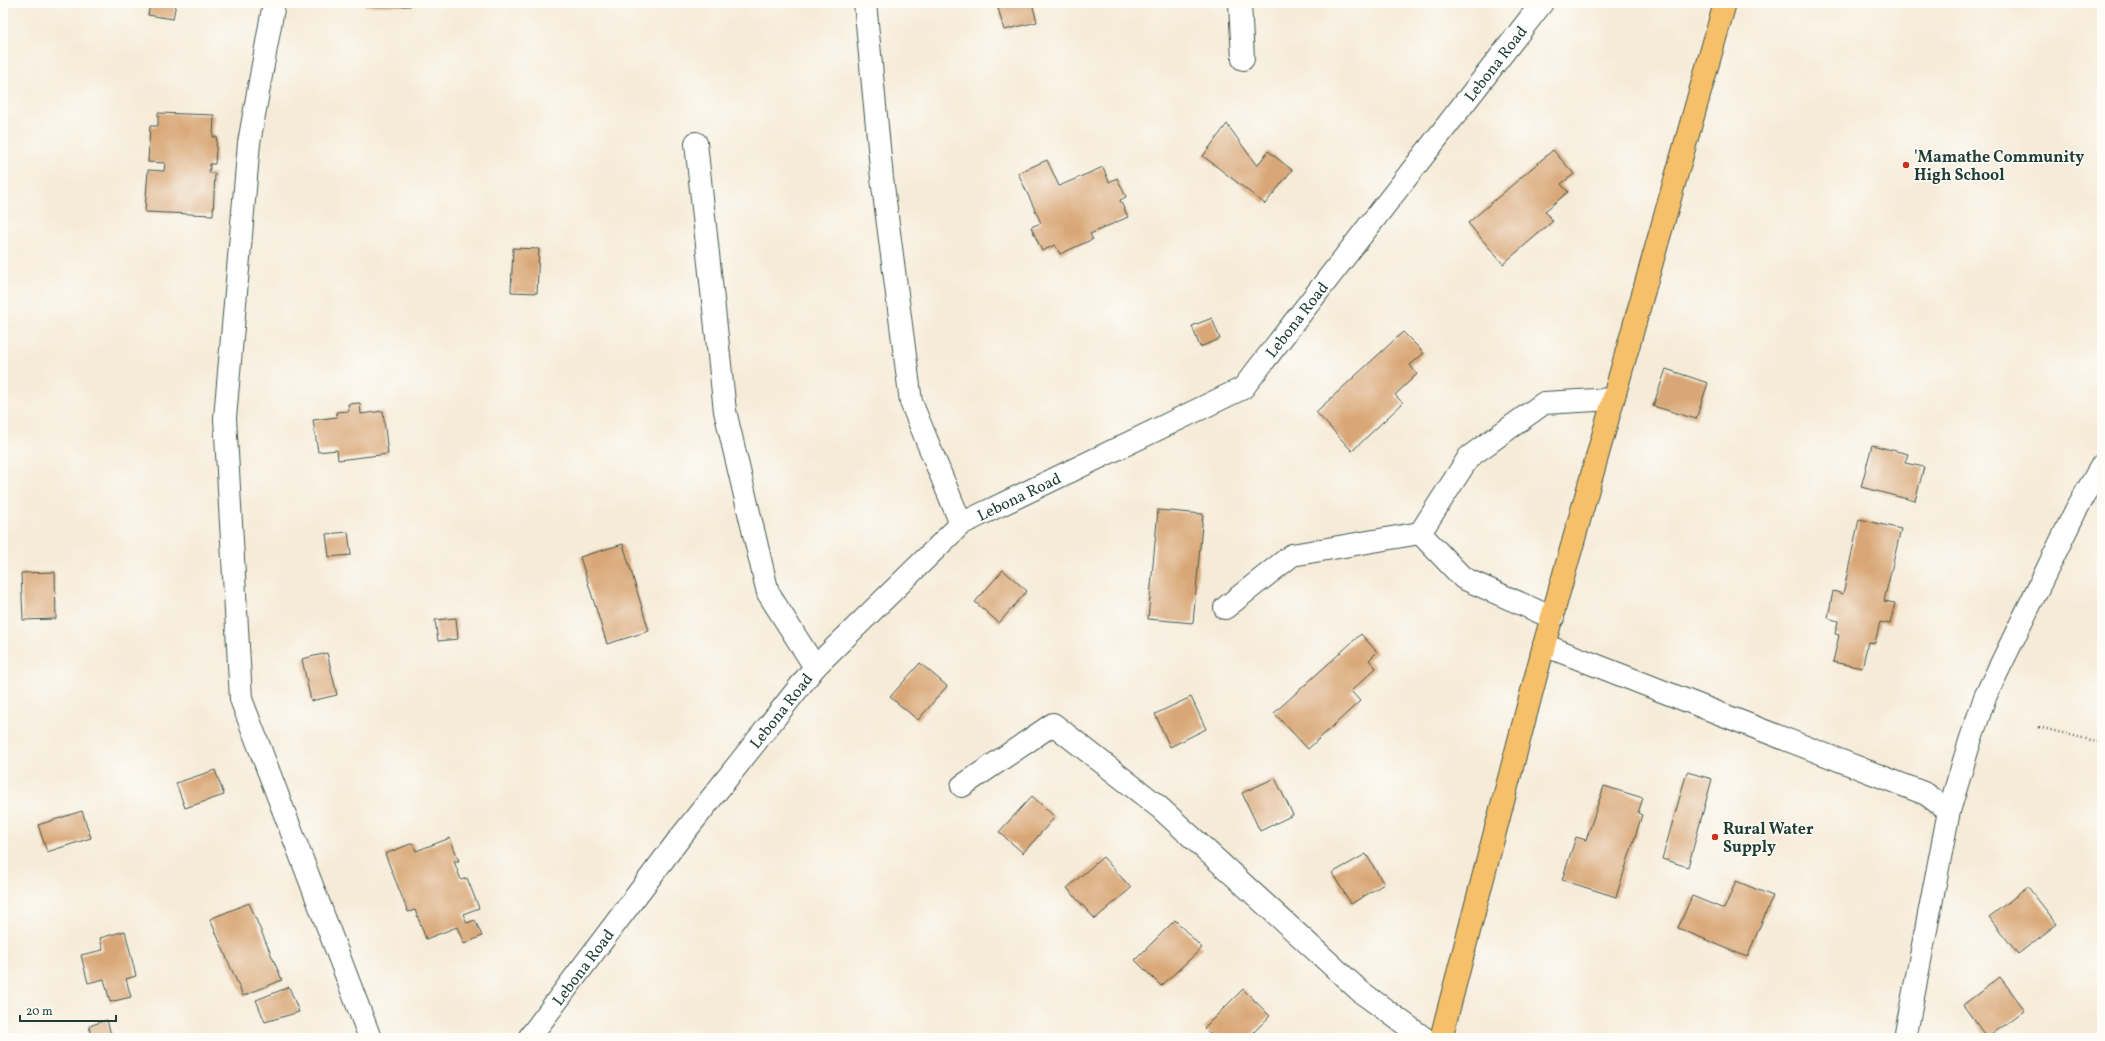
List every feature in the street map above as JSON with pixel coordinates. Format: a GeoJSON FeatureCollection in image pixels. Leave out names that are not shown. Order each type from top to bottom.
{"type":"FeatureCollection","features":[{"type":"Feature","properties":{"kind":"main road"},"geometry":{"type":"LineString","coordinates":[[1441,1038],[1544,645],[1553,618],[1613,399],[1725,3]]}},
{"type":"Feature","properties":{"kind":"street"},"geometry":{"type":"LineString","coordinates":[[274,3],[249,143],[225,418],[241,700],[370,1038]]}},
{"type":"Feature","properties":{"kind":"street"},"geometry":{"type":"LineString","coordinates":[[865,3],[882,178],[911,402],[961,524]]}},
{"type":"Feature","properties":{"kind":"street"},"geometry":{"type":"LineString","coordinates":[[1240,3],[1244,58]]}},
{"type":"Feature","properties":{"kind":"street","name":"Lebona Road"},"geometry":{"type":"LineString","coordinates":[[529,1038],[676,843],[815,667],[961,524],[1243,388],[1542,3]]}},
{"type":"Feature","properties":{"kind":"street"},"geometry":{"type":"LineString","coordinates":[[696,143],[725,411],[768,593],[815,667]]}},
{"type":"Feature","properties":{"kind":"street"},"geometry":{"type":"LineString","coordinates":[[1225,608],[1292,555],[1420,533],[1469,457],[1544,403],[1613,399]]}},
{"type":"Feature","properties":{"kind":"street"},"geometry":{"type":"LineString","coordinates":[[1905,1038],[1949,811],[1985,697],[2076,510],[2102,464]]}},
{"type":"Feature","properties":{"kind":"street"},"geometry":{"type":"LineString","coordinates":[[1420,533],[1463,578],[1553,618]]}},
{"type":"Feature","properties":{"kind":"street"},"geometry":{"type":"LineString","coordinates":[[1544,645],[1926,794],[1949,811]]}},
{"type":"Feature","properties":{"kind":"street"},"geometry":{"type":"LineString","coordinates":[[962,786],[1053,724],[1159,807],[1361,992],[1424,1038]]}},
{"type":"Feature","properties":{"kind":"path"},"geometry":{"type":"LineString","coordinates":[[2039,726],[2102,743]]}},
{"type":"Feature","properties":{"kind":"building"},"geometry":{"type":"Polygon","coordinates":[[[150,3],[176,3],[173,19],[148,15],[150,3]]]}},
{"type":"Feature","properties":{"kind":"building"},"geometry":{"type":"Polygon","coordinates":[[[365,3],[410,3],[410,6],[365,6],[365,3]]]}},
{"type":"Feature","properties":{"kind":"building"},"geometry":{"type":"Polygon","coordinates":[[[984,3],[1032,3],[1037,22],[1004,30],[997,4],[985,7],[984,3]]]}},
{"type":"Feature","properties":{"kind":"building"},"geometry":{"type":"Polygon","coordinates":[[[158,113],[214,115],[213,137],[217,137],[215,164],[210,164],[209,173],[215,173],[213,215],[145,212],[148,170],[164,171],[165,163],[148,162],[150,126],[158,126],[158,113]]]}},
{"type":"Feature","properties":{"kind":"building"},"geometry":{"type":"Polygon","coordinates":[[[1227,124],[1257,166],[1268,151],[1292,170],[1265,204],[1203,156],[1227,124]]]}},
{"type":"Feature","properties":{"kind":"building"},"geometry":{"type":"Polygon","coordinates":[[[1553,150],[1574,174],[1561,184],[1568,192],[1545,211],[1553,221],[1503,264],[1468,223],[1553,150]]]}},
{"type":"Feature","properties":{"kind":"building"},"geometry":{"type":"Polygon","coordinates":[[[1047,160],[1059,186],[1103,167],[1109,182],[1117,178],[1126,197],[1120,200],[1128,217],[1090,234],[1093,239],[1060,254],[1055,245],[1042,251],[1031,227],[1041,223],[1018,173],[1047,160]]]}},
{"type":"Feature","properties":{"kind":"building"},"geometry":{"type":"Polygon","coordinates":[[[513,248],[539,249],[537,293],[511,292],[513,248]]]}},
{"type":"Feature","properties":{"kind":"building"},"geometry":{"type":"Polygon","coordinates":[[[1212,318],[1220,339],[1200,347],[1192,326],[1212,318]]]}},
{"type":"Feature","properties":{"kind":"building"},"geometry":{"type":"Polygon","coordinates":[[[1403,332],[1424,353],[1410,365],[1417,374],[1395,395],[1403,403],[1352,451],[1316,412],[1403,332]]]}},
{"type":"Feature","properties":{"kind":"building"},"geometry":{"type":"Polygon","coordinates":[[[1666,369],[1708,383],[1696,419],[1653,406],[1666,369]]]}},
{"type":"Feature","properties":{"kind":"building"},"geometry":{"type":"Polygon","coordinates":[[[360,403],[361,414],[383,411],[388,454],[338,460],[337,450],[318,452],[313,420],[337,417],[336,412],[349,411],[348,404],[360,403]]]}},
{"type":"Feature","properties":{"kind":"building"},"geometry":{"type":"Polygon","coordinates":[[[1872,445],[1908,454],[1905,463],[1924,467],[1915,501],[1861,487],[1872,445]]]}},
{"type":"Feature","properties":{"kind":"building"},"geometry":{"type":"Polygon","coordinates":[[[1158,510],[1203,514],[1193,623],[1148,619],[1158,510]]]}},
{"type":"Feature","properties":{"kind":"building"},"geometry":{"type":"Polygon","coordinates":[[[1859,519],[1901,529],[1884,601],[1895,603],[1890,624],[1880,622],[1875,643],[1868,642],[1862,668],[1833,662],[1839,635],[1835,634],[1838,621],[1828,618],[1833,591],[1843,594],[1859,519]]]}},
{"type":"Feature","properties":{"kind":"building"},"geometry":{"type":"Polygon","coordinates":[[[348,532],[351,555],[329,557],[326,534],[348,532]]]}},
{"type":"Feature","properties":{"kind":"building"},"geometry":{"type":"Polygon","coordinates":[[[623,544],[649,631],[607,644],[580,557],[623,544]]]}},
{"type":"Feature","properties":{"kind":"building"},"geometry":{"type":"Polygon","coordinates":[[[1003,570],[1027,591],[999,623],[975,602],[1003,570]]]}},
{"type":"Feature","properties":{"kind":"building"},"geometry":{"type":"Polygon","coordinates":[[[55,572],[56,619],[23,620],[21,573],[55,572]]]}},
{"type":"Feature","properties":{"kind":"building"},"geometry":{"type":"Polygon","coordinates":[[[456,618],[458,639],[438,641],[435,620],[456,618]]]}},
{"type":"Feature","properties":{"kind":"building"},"geometry":{"type":"Polygon","coordinates":[[[1361,634],[1377,652],[1369,660],[1376,668],[1351,691],[1360,701],[1308,749],[1274,713],[1361,634]]]}},
{"type":"Feature","properties":{"kind":"building"},"geometry":{"type":"Polygon","coordinates":[[[327,653],[337,695],[311,701],[302,659],[327,653]]]}},
{"type":"Feature","properties":{"kind":"building"},"geometry":{"type":"Polygon","coordinates":[[[920,663],[947,686],[918,720],[890,697],[920,663]]]}},
{"type":"Feature","properties":{"kind":"building"},"geometry":{"type":"Polygon","coordinates":[[[1191,697],[1206,729],[1170,747],[1155,714],[1191,697]]]}},
{"type":"Feature","properties":{"kind":"building"},"geometry":{"type":"Polygon","coordinates":[[[215,770],[224,795],[185,808],[176,783],[215,770]]]}},
{"type":"Feature","properties":{"kind":"building"},"geometry":{"type":"Polygon","coordinates":[[[1687,772],[1712,779],[1688,867],[1662,859],[1687,772]]]}},
{"type":"Feature","properties":{"kind":"building"},"geometry":{"type":"Polygon","coordinates":[[[1275,778],[1293,815],[1260,831],[1242,793],[1275,778]]]}},
{"type":"Feature","properties":{"kind":"building"},"geometry":{"type":"Polygon","coordinates":[[[1604,786],[1643,798],[1638,813],[1642,815],[1616,897],[1562,880],[1576,837],[1586,840],[1604,786]]]}},
{"type":"Feature","properties":{"kind":"building"},"geometry":{"type":"Polygon","coordinates":[[[1032,796],[1055,817],[1023,853],[999,832],[1032,796]]]}},
{"type":"Feature","properties":{"kind":"building"},"geometry":{"type":"Polygon","coordinates":[[[82,811],[91,838],[47,852],[38,825],[82,811]]]}},
{"type":"Feature","properties":{"kind":"building"},"geometry":{"type":"Polygon","coordinates":[[[450,838],[459,861],[454,861],[461,880],[467,878],[479,908],[463,914],[467,923],[475,920],[482,936],[464,944],[457,927],[426,939],[415,910],[408,912],[385,854],[413,843],[416,851],[450,838]]]}},
{"type":"Feature","properties":{"kind":"building"},"geometry":{"type":"Polygon","coordinates":[[[1366,854],[1384,884],[1351,904],[1332,873],[1366,854]]]}},
{"type":"Feature","properties":{"kind":"building"},"geometry":{"type":"Polygon","coordinates":[[[1103,857],[1131,888],[1095,919],[1067,888],[1103,857]]]}},
{"type":"Feature","properties":{"kind":"building"},"geometry":{"type":"Polygon","coordinates":[[[1736,881],[1773,896],[1747,957],[1678,928],[1692,896],[1724,909],[1736,881]]]}},
{"type":"Feature","properties":{"kind":"building"},"geometry":{"type":"Polygon","coordinates":[[[2028,887],[2057,924],[2018,954],[1989,917],[2028,887]]]}},
{"type":"Feature","properties":{"kind":"building"},"geometry":{"type":"Polygon","coordinates":[[[249,903],[282,980],[243,996],[210,919],[249,903]]]}},
{"type":"Feature","properties":{"kind":"building"},"geometry":{"type":"Polygon","coordinates":[[[1175,920],[1202,948],[1161,986],[1135,960],[1175,920]]]}},
{"type":"Feature","properties":{"kind":"building"},"geometry":{"type":"Polygon","coordinates":[[[125,931],[136,976],[126,979],[131,997],[110,1002],[104,979],[88,983],[81,955],[103,950],[100,938],[125,931]]]}},
{"type":"Feature","properties":{"kind":"building"},"geometry":{"type":"Polygon","coordinates":[[[2000,977],[2025,1010],[1987,1038],[1963,1005],[2000,977]]]}},
{"type":"Feature","properties":{"kind":"building"},"geometry":{"type":"Polygon","coordinates":[[[289,987],[299,1012],[265,1022],[256,1000],[289,987]]]}},
{"type":"Feature","properties":{"kind":"building"},"geometry":{"type":"Polygon","coordinates":[[[1243,989],[1270,1016],[1248,1038],[1214,1038],[1204,1028],[1243,989]]]}},
{"type":"Feature","properties":{"kind":"building"},"geometry":{"type":"Polygon","coordinates":[[[107,1020],[112,1038],[92,1038],[89,1026],[107,1020]]]}},
{"type":"Feature","properties":{"kind":"place","name":"'Mamathe Community High School"},"geometry":{"type":"Point","coordinates":[1906,165]}},
{"type":"Feature","properties":{"kind":"place","name":"Rural Water Supply"},"geometry":{"type":"Point","coordinates":[1715,837]}}]}
